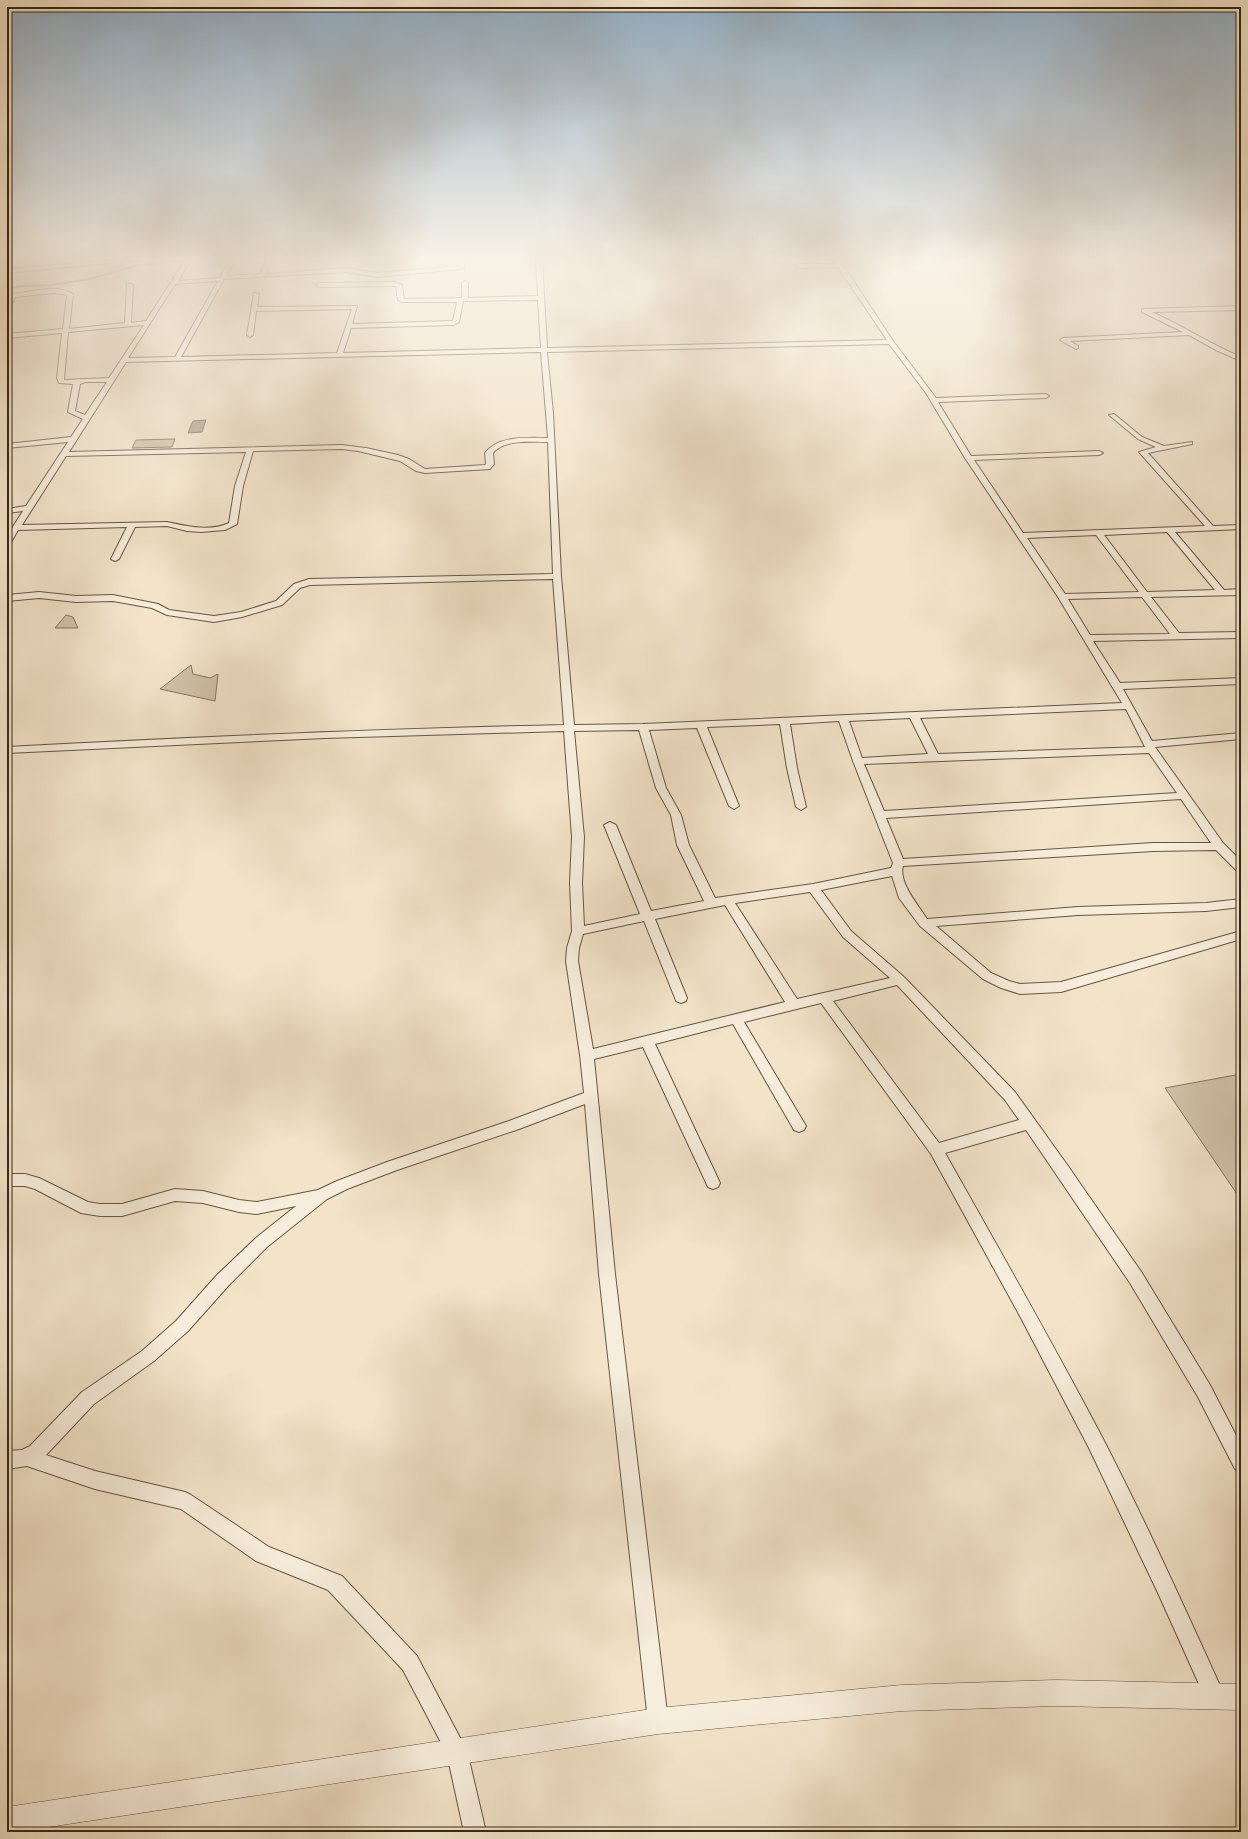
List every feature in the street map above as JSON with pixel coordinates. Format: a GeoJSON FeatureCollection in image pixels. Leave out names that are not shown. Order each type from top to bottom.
{"type":"FeatureCollection","features":[{"type":"Feature","properties":{"kind":"street"},"geometry":{"type":"LineString","coordinates":[[65,345],[61,382],[112,380]]}},
{"type":"Feature","properties":{"kind":"street"},"geometry":{"type":"LineString","coordinates":[[7,542],[134,345]]}},
{"type":"Feature","properties":{"kind":"street"},"geometry":{"type":"LineString","coordinates":[[177,359],[185,345]]}},
{"type":"Feature","properties":{"kind":"street"},"geometry":{"type":"LineString","coordinates":[[339,355],[342,345]]}},
{"type":"Feature","properties":{"kind":"street"},"geometry":{"type":"LineString","coordinates":[[544,345],[551,440],[557,576],[578,837],[576,883],[578,931],[573,948],[572,961],[587,1055],[607,1274],[658,1721]]}},
{"type":"Feature","properties":{"kind":"street"},"geometry":{"type":"LineString","coordinates":[[124,360],[769,345]]}},
{"type":"Feature","properties":{"kind":"street"},"geometry":{"type":"LineString","coordinates":[[893,345],[935,400],[969,458],[1062,597],[1129,706],[1150,747],[1219,846],[1241,868]]}},
{"type":"Feature","properties":{"kind":"street"},"geometry":{"type":"LineString","coordinates":[[1071,345],[1076,348]]}},
{"type":"Feature","properties":{"kind":"street"},"geometry":{"type":"LineString","coordinates":[[1211,345],[1241,359]]}},
{"type":"Feature","properties":{"kind":"street"},"geometry":{"type":"LineString","coordinates":[[78,382],[74,391],[71,412],[87,418]]}},
{"type":"Feature","properties":{"kind":"street"},"geometry":{"type":"LineString","coordinates":[[935,400],[1046,396]]}},
{"type":"Feature","properties":{"kind":"street"},"geometry":{"type":"LineString","coordinates":[[1112,415],[1140,438],[1164,448]]}},
{"type":"Feature","properties":{"kind":"street"},"geometry":{"type":"LineString","coordinates":[[7,446],[73,439]]}},
{"type":"Feature","properties":{"kind":"street"},"geometry":{"type":"LineString","coordinates":[[64,454],[350,447],[383,452],[408,461],[416,469],[425,471],[486,467],[490,464],[489,453],[495,446],[521,440],[551,440]]}},
{"type":"Feature","properties":{"kind":"street"},"geometry":{"type":"LineString","coordinates":[[1190,443],[1143,452],[1211,528]]}},
{"type":"Feature","properties":{"kind":"street"},"geometry":{"type":"LineString","coordinates":[[16,528],[171,525],[183,529],[201,530],[220,529],[231,526],[239,486],[250,449]]}},
{"type":"Feature","properties":{"kind":"street"},"geometry":{"type":"LineString","coordinates":[[969,458],[1099,454]]}},
{"type":"Feature","properties":{"kind":"street"},"geometry":{"type":"LineString","coordinates":[[7,510],[29,508]]}},
{"type":"Feature","properties":{"kind":"street"},"geometry":{"type":"LineString","coordinates":[[115,559],[132,525]]}},
{"type":"Feature","properties":{"kind":"street"},"geometry":{"type":"LineString","coordinates":[[1020,536],[1241,528]]}},
{"type":"Feature","properties":{"kind":"street"},"geometry":{"type":"LineString","coordinates":[[1169,530],[1221,592]]}},
{"type":"Feature","properties":{"kind":"street"},"geometry":{"type":"LineString","coordinates":[[1098,532],[1147,595],[1177,637]]}},
{"type":"Feature","properties":{"kind":"street"},"geometry":{"type":"LineString","coordinates":[[7,598],[39,595],[76,599],[113,598],[155,606],[166,612],[214,619],[242,614],[279,603],[297,586],[309,582],[557,576]]}},
{"type":"Feature","properties":{"kind":"street"},"geometry":{"type":"LineString","coordinates":[[1062,597],[1241,592]]}},
{"type":"Feature","properties":{"kind":"street"},"geometry":{"type":"LineString","coordinates":[[1088,638],[1241,635]]}},
{"type":"Feature","properties":{"kind":"street"},"geometry":{"type":"LineString","coordinates":[[1117,686],[1241,681]]}},
{"type":"Feature","properties":{"kind":"street"},"geometry":{"type":"LineString","coordinates":[[7,750],[194,741],[569,728],[643,727],[1129,706]]}},
{"type":"Feature","properties":{"kind":"street"},"geometry":{"type":"LineString","coordinates":[[914,716],[934,757]]}},
{"type":"Feature","properties":{"kind":"street"},"geometry":{"type":"LineString","coordinates":[[843,718],[858,761],[881,815],[905,898],[924,923],[987,976],[1005,985],[1020,990],[1061,987],[1241,935]]}},
{"type":"Feature","properties":{"kind":"street"},"geometry":{"type":"LineString","coordinates":[[784,720],[792,768],[802,807]]}},
{"type":"Feature","properties":{"kind":"street"},"geometry":{"type":"LineString","coordinates":[[701,724],[734,806]]}},
{"type":"Feature","properties":{"kind":"street"},"geometry":{"type":"LineString","coordinates":[[643,727],[661,788],[676,815],[683,845],[711,903]]}},
{"type":"Feature","properties":{"kind":"street"},"geometry":{"type":"LineString","coordinates":[[858,761],[1150,747],[1241,736]]}},
{"type":"Feature","properties":{"kind":"street"},"geometry":{"type":"LineString","coordinates":[[881,815],[1184,796]]}},
{"type":"Feature","properties":{"kind":"street"},"geometry":{"type":"LineString","coordinates":[[610,825],[681,998]]}},
{"type":"Feature","properties":{"kind":"street"},"geometry":{"type":"LineString","coordinates":[[578,931],[711,903],[813,888],[897,867],[1153,847],[1219,846]]}},
{"type":"Feature","properties":{"kind":"street"},"geometry":{"type":"LineString","coordinates":[[813,888],[847,934],[900,980],[1010,1096],[1136,1278],[1204,1391],[1241,1463]]}},
{"type":"Feature","properties":{"kind":"street"},"geometry":{"type":"LineString","coordinates":[[728,901],[794,1005]]}},
{"type":"Feature","properties":{"kind":"street"},"geometry":{"type":"LineString","coordinates":[[924,923],[1078,911],[1206,907],[1241,903]]}},
{"type":"Feature","properties":{"kind":"street"},"geometry":{"type":"LineString","coordinates":[[587,1055],[647,1042],[900,980]]}},
{"type":"Feature","properties":{"kind":"street"},"geometry":{"type":"LineString","coordinates":[[824,999],[936,1150],[1023,1307],[1095,1442],[1165,1586],[1215,1697]]}},
{"type":"Feature","properties":{"kind":"street"},"geometry":{"type":"LineString","coordinates":[[736,1019],[798,1126]]}},
{"type":"Feature","properties":{"kind":"street"},"geometry":{"type":"LineString","coordinates":[[647,1042],[713,1183]]}},
{"type":"Feature","properties":{"kind":"street"},"geometry":{"type":"LineString","coordinates":[[7,1180],[24,1180],[39,1184],[86,1208],[100,1210],[122,1210],[171,1196],[203,1197],[239,1206],[257,1208],[274,1206],[322,1195],[379,1171],[591,1096]]}},
{"type":"Feature","properties":{"kind":"street"},"geometry":{"type":"LineString","coordinates":[[936,1150],[1029,1122]]}},
{"type":"Feature","properties":{"kind":"street"},"geometry":{"type":"LineString","coordinates":[[7,1460],[21,1460],[29,1458],[88,1398],[148,1356],[182,1326],[223,1280],[262,1242],[322,1195]]}},
{"type":"Feature","properties":{"kind":"street"},"geometry":{"type":"LineString","coordinates":[[29,1458],[95,1480],[185,1502],[263,1554],[335,1583],[410,1663],[457,1750],[475,1832]]}},
{"type":"Feature","properties":{"kind":"street"},"geometry":{"type":"LineString","coordinates":[[7,1820],[457,1750],[658,1721],[902,1698],[1056,1693],[1241,1698]]}},
{"type":"Feature","properties":{"kind":"shaded area"},"geometry":{"type":"Polygon","coordinates":[[[206,420],[202,432],[188,433],[193,421],[206,420]]]}},
{"type":"Feature","properties":{"kind":"shaded area"},"geometry":{"type":"Polygon","coordinates":[[[175,439],[172,447],[132,448],[136,440],[175,439]]]}},
{"type":"Feature","properties":{"kind":"shaded area"},"geometry":{"type":"Polygon","coordinates":[[[66,615],[73,617],[78,628],[55,628],[66,615]]]}},
{"type":"Feature","properties":{"kind":"shaded area"},"geometry":{"type":"Polygon","coordinates":[[[191,665],[193,674],[210,678],[218,674],[215,701],[160,689],[191,665]]]}},
{"type":"Feature","properties":{"kind":"shaded area"},"geometry":{"type":"Polygon","coordinates":[[[1241,1074],[1241,1197],[1239,1197],[1165,1088],[1241,1074]]]}}]}
